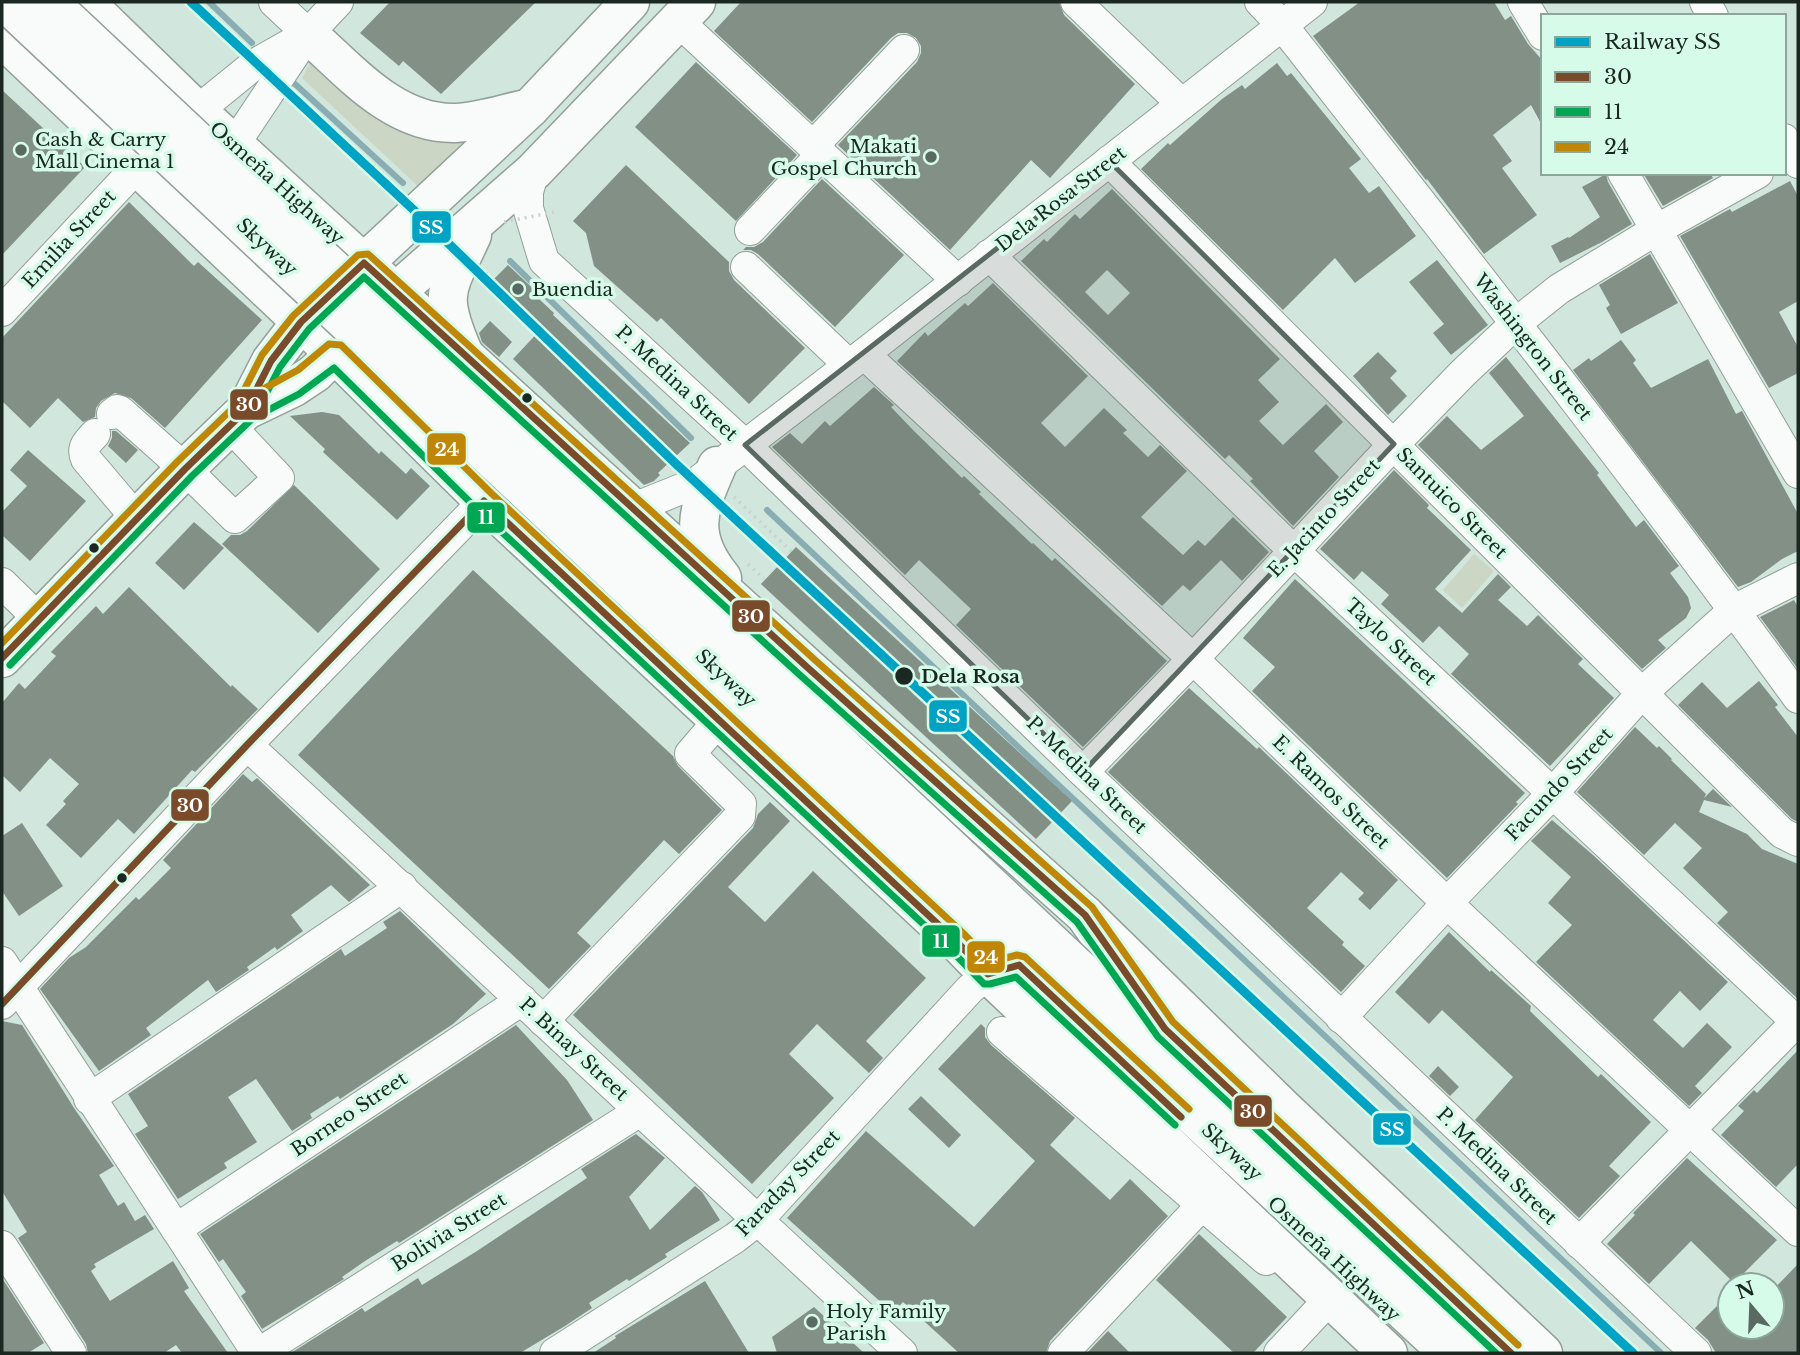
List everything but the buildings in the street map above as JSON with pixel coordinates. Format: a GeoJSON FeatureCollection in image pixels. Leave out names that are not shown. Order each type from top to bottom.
{"type":"FeatureCollection","features":[{"type":"Feature","properties":{"kind":"main road","name":"Skyway"},"geometry":{"type":"LineString","coordinates":[[5,2],[1449,1353]]}},
{"type":"Feature","properties":{"kind":"main road","name":"Skyway"},"geometry":{"type":"LineString","coordinates":[[50,2],[1492,1353]]}},
{"type":"Feature","properties":{"kind":"main road","name":"Osmeña Highway"},"geometry":{"type":"LineString","coordinates":[[85,2],[197,111],[465,356],[1086,915],[1165,1029]]}},
{"type":"Feature","properties":{"kind":"main road"},"geometry":{"type":"LineString","coordinates":[[238,418],[271,361],[301,322],[530,108],[630,2]]}},
{"type":"Feature","properties":{"kind":"main road"},"geometry":{"type":"LineString","coordinates":[[465,356],[451,323],[446,298],[451,276],[490,223],[534,171],[687,11]]}},
{"type":"Feature","properties":{"kind":"main road"},"geometry":{"type":"LineString","coordinates":[[308,34],[381,99],[425,120],[457,123],[530,108]]}},
{"type":"Feature","properties":{"kind":"main road","name":"Osmeña Highway"},"geometry":{"type":"LineString","coordinates":[[2,38],[334,353],[484,501],[719,720],[1434,1353]]}},
{"type":"Feature","properties":{"kind":"main road"},"geometry":{"type":"LineString","coordinates":[[2,656],[238,418],[315,373],[396,292],[490,223]]}},
{"type":"Feature","properties":{"kind":"main road"},"geometry":{"type":"LineString","coordinates":[[725,462],[701,503],[699,521],[702,543],[710,564],[749,612]]}},
{"type":"Feature","properties":{"kind":"main road","name":"Osmeña Highway"},"geometry":{"type":"LineString","coordinates":[[895,788],[1020,905],[1165,1029],[1511,1353]]}},
{"type":"Feature","properties":{"kind":"main road","name":"Osmeña Highway"},"geometry":{"type":"LineString","coordinates":[[862,820],[1004,970]]}},
{"type":"Feature","properties":{"kind":"main road"},"geometry":{"type":"LineString","coordinates":[[1086,915],[1284,1108],[1543,1353]]}},
{"type":"Feature","properties":{"kind":"main road"},"geometry":{"type":"LineString","coordinates":[[1004,970],[1021,988],[1046,1031],[1203,1193],[1388,1353]]}},
{"type":"Feature","properties":{"kind":"street"},"geometry":{"type":"LineString","coordinates":[[274,2],[308,34]]}},
{"type":"Feature","properties":{"kind":"street"},"geometry":{"type":"LineString","coordinates":[[176,204],[234,145],[308,34],[338,2]]}},
{"type":"Feature","properties":{"kind":"street"},"geometry":{"type":"LineString","coordinates":[[1076,2],[1182,104]]}},
{"type":"Feature","properties":{"kind":"street","name":"Washington Street"},"geometry":{"type":"LineString","coordinates":[[1260,2],[1282,24],[1516,324],[1798,698]]}},
{"type":"Feature","properties":{"kind":"street","name":"Dela Rosa Street"},"geometry":{"type":"LineString","coordinates":[[634,508],[696,483],[725,462],[1312,2]]}},
{"type":"Feature","properties":{"kind":"street"},"geometry":{"type":"LineString","coordinates":[[1523,2],[1541,32]]}},
{"type":"Feature","properties":{"kind":"street"},"geometry":{"type":"LineString","coordinates":[[687,11],[817,150],[958,281]]}},
{"type":"Feature","properties":{"kind":"street","name":"Emilia Street"},"geometry":{"type":"LineString","coordinates":[[2,311],[137,167],[197,111],[255,64],[308,34]]}},
{"type":"Feature","properties":{"kind":"street"},"geometry":{"type":"LineString","coordinates":[[750,230],[904,50]]}},
{"type":"Feature","properties":{"kind":"street","name":"Santuico Street"},"geometry":{"type":"LineString","coordinates":[[1109,161],[1782,833],[1798,841]]}},
{"type":"Feature","properties":{"kind":"street","name":"P. Medina Street"},"geometry":{"type":"LineString","coordinates":[[534,171],[528,192],[528,208],[544,261],[725,462],[1083,772],[1696,1353]]}},
{"type":"Feature","properties":{"kind":"street"},"geometry":{"type":"LineString","coordinates":[[1624,175],[1798,473]]}},
{"type":"Feature","properties":{"kind":"street","name":"E. Jacinto Street"},"geometry":{"type":"LineString","coordinates":[[1083,772],[1394,444],[1463,373],[1516,324],[1559,289],[1754,175]]}},
{"type":"Feature","properties":{"kind":"street","name":"Taylo Street"},"geometry":{"type":"LineString","coordinates":[[989,255],[1293,550],[1798,1022]]}},
{"type":"Feature","properties":{"kind":"street","name":"E. Ramos Street"},"geometry":{"type":"LineString","coordinates":[[746,267],[856,360],[1193,659],[1447,903],[1798,1231]]}},
{"type":"Feature","properties":{"kind":"street"},"geometry":{"type":"LineString","coordinates":[[136,518],[83,452],[84,446],[103,424],[120,411],[185,469],[233,519],[278,479],[238,418]]}},
{"type":"Feature","properties":{"kind":"street"},"geometry":{"type":"LineString","coordinates":[[10,996],[247,745],[484,501]]}},
{"type":"Feature","properties":{"kind":"street","name":"Facundo Street"},"geometry":{"type":"LineString","coordinates":[[1341,1018],[1553,793],[1643,693],[1734,610],[1798,578]]}},
{"type":"Feature","properties":{"kind":"street"},"geometry":{"type":"LineString","coordinates":[[2,583],[39,619]]}},
{"type":"Feature","properties":{"kind":"street"},"geometry":{"type":"LineString","coordinates":[[543,1021],[740,817],[741,804],[690,754],[719,720]]}},
{"type":"Feature","properties":{"kind":"street","name":"P. Binay Street"},"geometry":{"type":"LineString","coordinates":[[247,745],[335,809],[402,887],[757,1221],[902,1353]]}},
{"type":"Feature","properties":{"kind":"street"},"geometry":{"type":"LineString","coordinates":[[89,1099],[402,887]]}},
{"type":"Feature","properties":{"kind":"street"},"geometry":{"type":"LineString","coordinates":[[2,962],[10,996],[89,1099],[258,1353]]}},
{"type":"Feature","properties":{"kind":"street","name":"Faraday Street"},"geometry":{"type":"LineString","coordinates":[[555,1353],[735,1238],[757,1221],[970,989],[1004,970]]}},
{"type":"Feature","properties":{"kind":"street","name":"Borneo Street"},"geometry":{"type":"LineString","coordinates":[[176,1229],[522,1000]]}},
{"type":"Feature","properties":{"kind":"street"},"geometry":{"type":"LineString","coordinates":[[1578,1243],[1798,1022]]}},
{"type":"Feature","properties":{"kind":"street"},"geometry":{"type":"LineString","coordinates":[[1002,1032],[1203,1193],[1371,1353]]}},
{"type":"Feature","properties":{"kind":"street","name":"Bolivia Street"},"geometry":{"type":"LineString","coordinates":[[258,1353],[640,1111]]}},
{"type":"Feature","properties":{"kind":"street"},"geometry":{"type":"LineString","coordinates":[[1063,1353],[1203,1193]]}},
{"type":"Feature","properties":{"kind":"street"},"geometry":{"type":"LineString","coordinates":[[2,1246],[71,1353]]}},
{"type":"Feature","properties":{"kind":"street"},"geometry":{"type":"LineString","coordinates":[[1279,1353],[1322,1307]]}},
{"type":"Feature","properties":{"kind":"path"},"geometry":{"type":"LineString","coordinates":[[490,223],[554,212]]}},
{"type":"Feature","properties":{"kind":"path"},"geometry":{"type":"LineString","coordinates":[[725,462],[792,552]]}},
{"type":"Feature","properties":{"kind":"highlighted area"},"geometry":{"type":"Polygon","coordinates":[[[1109,161],[1394,444],[1083,772],[745,445],[1109,161]]]}},
{"type":"Feature","properties":{"kind":"green space"},"geometry":{"type":"Polygon","coordinates":[[[315,54],[471,138],[420,188],[302,78],[315,54]]]}},
{"type":"Feature","properties":{"kind":"green space"},"geometry":{"type":"Polygon","coordinates":[[[1474,554],[1494,571],[1462,608],[1443,590],[1474,554]]]}},
{"type":"Feature","properties":{"kind":"waterway"},"geometry":{"type":"LineString","coordinates":[[209,2],[252,43]]}},
{"type":"Feature","properties":{"kind":"waterway"},"geometry":{"type":"LineString","coordinates":[[295,84],[403,183]]}},
{"type":"Feature","properties":{"kind":"waterway"},"geometry":{"type":"LineString","coordinates":[[510,261],[691,438]]}},
{"type":"Feature","properties":{"kind":"waterway"},"geometry":{"type":"LineString","coordinates":[[767,510],[1661,1353]]}},
{"type":"Feature","properties":{"kind":"rail line","name":"SS"},"geometry":{"type":"LineString","coordinates":[[191,2],[418,214],[674,462],[1633,1353]]}},
{"type":"Feature","properties":{"kind":"transit line","name":"24"},"geometry":{"type":"LineString","coordinates":[[2,643],[177,462],[237,404],[262,355],[293,316],[358,255],[368,254],[815,660],[1092,907],[1173,1022],[1518,1345]]}},
{"type":"Feature","properties":{"kind":"transit line","name":"30"},"geometry":{"type":"LineString","coordinates":[[2,658],[185,469],[246,410],[271,361],[301,322],[364,263],[808,668],[1085,915],[1165,1029],[1511,1353]]}},
{"type":"Feature","properties":{"kind":"transit line","name":"11"},"geometry":{"type":"LineString","coordinates":[[10,665],[192,476],[254,417],[280,367],[309,329],[364,277],[801,676],[1077,922],[1158,1037],[1496,1353]]}},
{"type":"Feature","properties":{"kind":"transit line","name":"24"},"geometry":{"type":"LineString","coordinates":[[241,401],[298,370],[329,344],[341,345],[491,493],[991,962],[1017,955],[1025,957],[1189,1109]]}},
{"type":"Feature","properties":{"kind":"transit line","name":"11"},"geometry":{"type":"LineString","coordinates":[[251,419],[299,394],[334,368],[477,509],[949,948],[984,984],[1016,977],[1175,1125]]}},
{"type":"Feature","properties":{"kind":"transit line","name":"30"},"geometry":{"type":"LineString","coordinates":[[2,1004],[247,745],[484,501],[956,941],[988,974],[1019,965],[1181,1117]]}},
{"type":"Feature","properties":{"kind":"place","name":"Cash & Carry Mall Cinema 1"},"geometry":{"type":"Point","coordinates":[21,150]}},
{"type":"Feature","properties":{"kind":"place","name":"Makati Gospel Church"},"geometry":{"type":"Point","coordinates":[931,157]}},
{"type":"Feature","properties":{"kind":"place","name":"Buendia"},"geometry":{"type":"Point","coordinates":[518,289]}},
{"type":"Feature","properties":{"kind":"place","name":"Dela Rosa"},"geometry":{"type":"Point","coordinates":[904,676]}},
{"type":"Feature","properties":{"kind":"place","name":"Holy Family Parish"},"geometry":{"type":"Point","coordinates":[812,1322]}}]}
